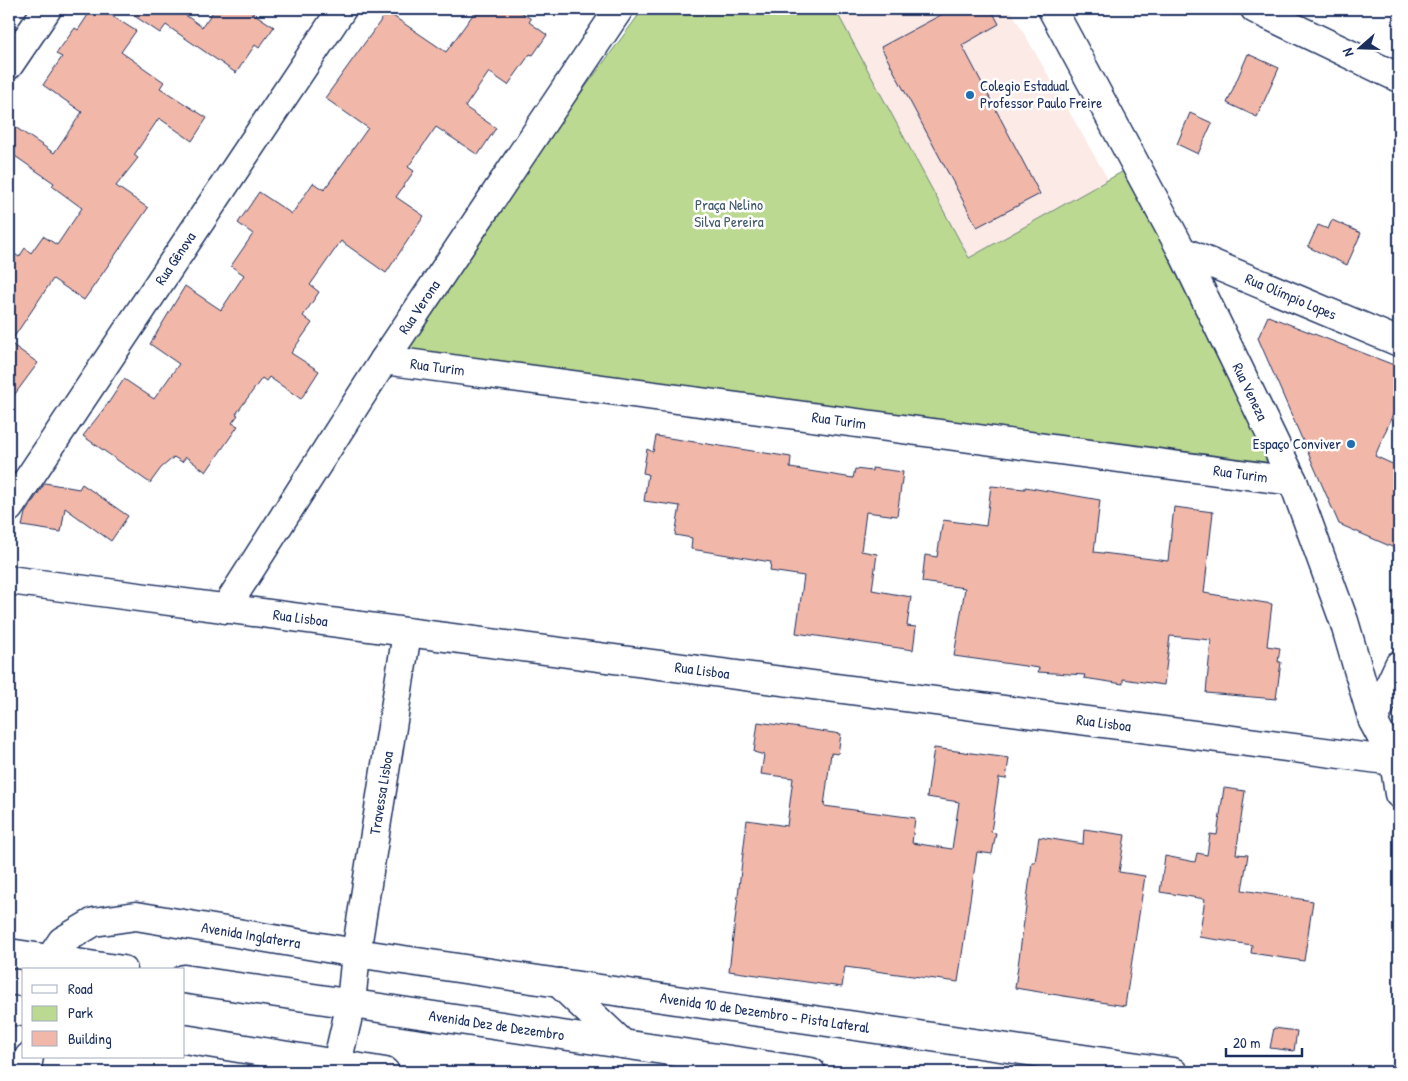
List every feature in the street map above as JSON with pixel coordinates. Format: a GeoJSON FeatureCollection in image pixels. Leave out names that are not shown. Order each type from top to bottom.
{"type":"FeatureCollection","features":[{"type":"Feature","properties":{"kind":"main road"},"geometry":{"type":"LineString","coordinates":[[9,65],[47,9]]}},
{"type":"Feature","properties":{"kind":"main road","name":"Rua Gênova"},"geometry":{"type":"LineString","coordinates":[[9,508],[342,9]]}},
{"type":"Feature","properties":{"kind":"main road","name":"Rua Verona"},"geometry":{"type":"LineString","coordinates":[[225,609],[384,360],[619,9]]}},
{"type":"Feature","properties":{"kind":"main road","name":"Rua Veneza"},"geometry":{"type":"LineString","coordinates":[[1052,9],[1182,251],[1293,481],[1344,621],[1373,721],[1394,761],[1399,794]]}},
{"type":"Feature","properties":{"kind":"main road"},"geometry":{"type":"LineString","coordinates":[[1255,9],[1399,78]]}},
{"type":"Feature","properties":{"kind":"main road","name":"Rua Olímpio Lopes"},"geometry":{"type":"LineString","coordinates":[[1182,251],[1399,342]]}},
{"type":"Feature","properties":{"kind":"main road","name":"Rua Turim"},"geometry":{"type":"LineString","coordinates":[[384,360],[1293,481]]}},
{"type":"Feature","properties":{"kind":"main road","name":"Rua Lisboa"},"geometry":{"type":"LineString","coordinates":[[9,580],[1394,761]]}},
{"type":"Feature","properties":{"kind":"main road","name":"Travessa Lisboa"},"geometry":{"type":"LineString","coordinates":[[356,952],[407,633]]}},
{"type":"Feature","properties":{"kind":"main road"},"geometry":{"type":"LineString","coordinates":[[1373,721],[1399,664]]}},
{"type":"Feature","properties":{"kind":"main road","name":"Avenida Inglaterra"},"geometry":{"type":"LineString","coordinates":[[49,964],[62,941],[94,922],[136,916],[356,952]]}},
{"type":"Feature","properties":{"kind":"main road"},"geometry":{"type":"LineString","coordinates":[[336,1069],[351,1003],[356,952]]}},
{"type":"Feature","properties":{"kind":"main road","name":"Avenida 10 de Dezembro - Pista Lateral"},"geometry":{"type":"LineString","coordinates":[[356,952],[1173,1072]]}},
{"type":"Feature","properties":{"kind":"main road"},"geometry":{"type":"LineString","coordinates":[[9,953],[49,964],[99,968]]}},
{"type":"Feature","properties":{"kind":"main road","name":"Avenida Dez de Dezembro"},"geometry":{"type":"LineString","coordinates":[[185,979],[811,1072]]}},
{"type":"Feature","properties":{"kind":"main road"},"geometry":{"type":"LineString","coordinates":[[559,983],[623,1044]]}},
{"type":"Feature","properties":{"kind":"main road"},"geometry":{"type":"LineString","coordinates":[[9,1010],[22,1012]]}},
{"type":"Feature","properties":{"kind":"main road"},"geometry":{"type":"LineString","coordinates":[[185,1039],[336,1069],[385,1072]]}},
{"type":"Feature","properties":{"kind":"main road"},"geometry":{"type":"LineString","coordinates":[[26,1072],[29,1058]]}},
{"type":"Feature","properties":{"kind":"shaded area","name":"Colegio Estadual Professor Paulo Freire"},"geometry":{"type":"Polygon","coordinates":[[[834,9],[1010,9],[1109,181],[969,258],[834,9]]]}},
{"type":"Feature","properties":{"kind":"green space","name":"Praça Nelino Silva Pereira"},"geometry":{"type":"Polygon","coordinates":[[[643,9],[835,9],[969,258],[1136,164],[1293,481],[384,360],[643,9]]]}},
{"type":"Feature","properties":{"kind":"building"},"geometry":{"type":"Polygon","coordinates":[[[92,9],[101,9],[136,31],[121,52],[164,82],[160,88],[207,118],[192,141],[159,118],[134,155],[138,158],[116,186],[148,208],[84,300],[53,279],[10,343],[38,363],[9,402],[9,250],[19,257],[25,248],[31,253],[43,236],[57,245],[82,208],[52,186],[54,183],[9,152],[9,123],[54,153],[82,112],[43,85],[62,57],[56,54],[75,28],[78,30],[92,9]]]}},
{"type":"Feature","properties":{"kind":"building"},"geometry":{"type":"Polygon","coordinates":[[[124,9],[177,9],[202,27],[215,9],[247,9],[274,27],[259,48],[255,45],[236,73],[166,25],[160,33],[124,9]]]}},
{"type":"Feature","properties":{"kind":"building"},"geometry":{"type":"Polygon","coordinates":[[[477,9],[517,9],[531,19],[529,22],[547,35],[533,55],[530,54],[508,85],[489,72],[465,107],[496,128],[478,155],[436,127],[408,167],[414,171],[396,197],[424,216],[386,273],[341,241],[310,285],[319,292],[303,316],[312,323],[291,353],[319,371],[301,399],[269,377],[266,381],[262,378],[236,414],[238,415],[232,423],[238,426],[206,472],[186,457],[182,462],[174,457],[161,468],[150,483],[83,436],[124,379],[154,399],[179,364],[150,344],[185,286],[221,310],[244,275],[231,266],[253,234],[238,223],[259,192],[292,214],[313,183],[324,190],[368,128],[325,98],[387,12],[446,52],[477,9]]]}},
{"type":"Feature","properties":{"kind":"building"},"geometry":{"type":"Polygon","coordinates":[[[952,9],[991,9],[999,24],[962,45],[1040,194],[977,227],[881,47],[952,9]]]}},
{"type":"Feature","properties":{"kind":"building"},"geometry":{"type":"Polygon","coordinates":[[[1248,54],[1279,68],[1257,117],[1227,103],[1248,54]]]}},
{"type":"Feature","properties":{"kind":"building"},"geometry":{"type":"Polygon","coordinates":[[[1190,113],[1212,123],[1198,154],[1177,144],[1190,113]]]}},
{"type":"Feature","properties":{"kind":"building"},"geometry":{"type":"Polygon","coordinates":[[[1332,220],[1361,233],[1347,265],[1308,247],[1318,225],[1328,229],[1332,220]]]}},
{"type":"Feature","properties":{"kind":"building"},"geometry":{"type":"Polygon","coordinates":[[[1268,316],[1399,367],[1399,400],[1375,456],[1399,467],[1399,550],[1339,524],[1258,338],[1268,316]]]}},
{"type":"Feature","properties":{"kind":"building"},"geometry":{"type":"Polygon","coordinates":[[[656,436],[791,457],[790,468],[853,478],[855,469],[872,471],[872,468],[903,472],[897,516],[866,512],[861,551],[877,554],[872,590],[911,597],[907,626],[916,627],[913,650],[796,633],[804,576],[770,571],[771,562],[691,549],[692,538],[675,535],[680,506],[644,501],[648,474],[643,473],[647,449],[653,452],[656,436]]]}},
{"type":"Feature","properties":{"kind":"building"},"geometry":{"type":"Polygon","coordinates":[[[45,483],[79,489],[82,484],[128,516],[111,541],[65,508],[61,532],[22,526],[25,513],[45,483]]]}},
{"type":"Feature","properties":{"kind":"building"},"geometry":{"type":"Polygon","coordinates":[[[991,486],[1025,489],[1025,487],[1100,500],[1094,552],[1168,561],[1174,507],[1213,512],[1204,593],[1272,604],[1267,646],[1280,648],[1278,662],[1281,662],[1276,699],[1206,693],[1211,640],[1170,636],[1164,685],[1123,679],[1123,684],[1084,678],[1085,675],[1038,672],[1039,668],[954,656],[965,588],[922,582],[925,555],[937,557],[943,520],[986,526],[991,486]]]}},
{"type":"Feature","properties":{"kind":"building"},"geometry":{"type":"Polygon","coordinates":[[[758,722],[841,734],[838,754],[831,753],[824,806],[915,818],[912,843],[952,849],[959,802],[927,797],[934,748],[1009,758],[1006,779],[999,778],[991,832],[996,833],[992,854],[977,852],[958,982],[845,967],[842,987],[729,971],[747,820],[787,826],[793,778],[761,774],[764,755],[754,752],[758,722]]]}},
{"type":"Feature","properties":{"kind":"building"},"geometry":{"type":"Polygon","coordinates":[[[1224,788],[1245,791],[1236,854],[1248,855],[1242,890],[1313,901],[1304,961],[1251,953],[1252,945],[1199,937],[1205,899],[1160,892],[1165,856],[1195,862],[1197,853],[1207,855],[1210,834],[1217,835],[1224,788]]]}},
{"type":"Feature","properties":{"kind":"building"},"geometry":{"type":"Polygon","coordinates":[[[1084,829],[1125,835],[1119,872],[1145,876],[1125,1006],[1015,988],[1032,862],[1035,862],[1039,837],[1083,844],[1084,829]]]}},
{"type":"Feature","properties":{"kind":"building"},"geometry":{"type":"Polygon","coordinates":[[[1274,1028],[1297,1031],[1294,1051],[1270,1048],[1274,1028]]]}},
{"type":"Feature","properties":{"kind":"place","name":"Colegio Estadual Professor Paulo Freire"},"geometry":{"type":"Point","coordinates":[970,95]}},
{"type":"Feature","properties":{"kind":"place","name":"Espaço Conviver"},"geometry":{"type":"Point","coordinates":[1351,444]}}]}
